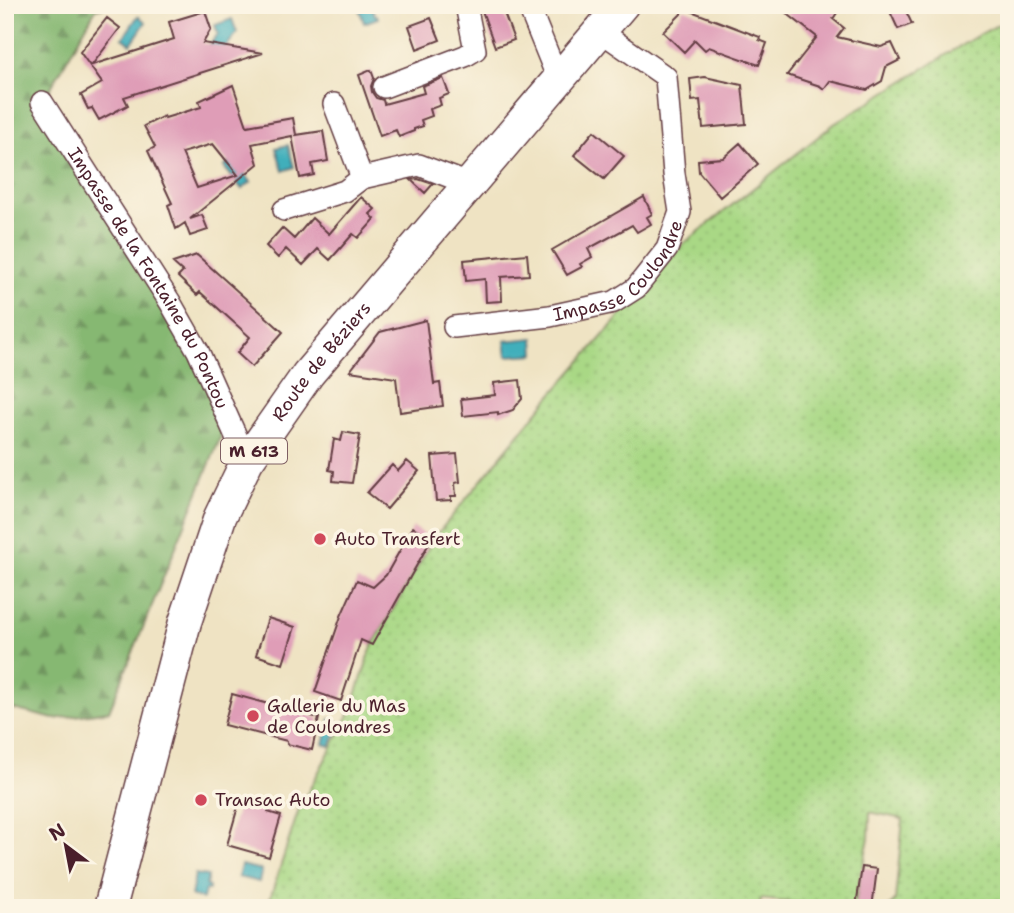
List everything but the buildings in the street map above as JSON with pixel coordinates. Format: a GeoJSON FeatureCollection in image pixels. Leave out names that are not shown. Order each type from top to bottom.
{"type":"FeatureCollection","features":[{"type":"Feature","properties":{"kind":"main road","name":"Route de Béziers"},"geometry":{"type":"LineString","coordinates":[[110,908],[185,622],[220,517],[247,461],[307,374],[622,5]]}},
{"type":"Feature","properties":{"kind":"street"},"geometry":{"type":"LineString","coordinates":[[384,87],[475,50],[466,5]]}},
{"type":"Feature","properties":{"kind":"street"},"geometry":{"type":"LineString","coordinates":[[528,5],[558,79]]}},
{"type":"Feature","properties":{"kind":"street","name":"Impasse Coulondre"},"geometry":{"type":"LineString","coordinates":[[454,327],[550,316],[614,302],[636,288],[667,249],[680,212],[666,76],[600,31]]}},
{"type":"Feature","properties":{"kind":"street","name":"Impasse de la Fontaine du Pontou"},"geometry":{"type":"LineString","coordinates":[[41,102],[193,341],[247,461]]}},
{"type":"Feature","properties":{"kind":"street"},"geometry":{"type":"LineString","coordinates":[[334,104],[362,178]]}},
{"type":"Feature","properties":{"kind":"street"},"geometry":{"type":"LineString","coordinates":[[284,210],[345,191],[362,178],[419,165],[468,184]]}},
{"type":"Feature","properties":{"kind":"green space"},"geometry":{"type":"Polygon","coordinates":[[[5,5],[109,5],[96,9],[42,103],[193,353],[225,426],[109,711],[54,719],[5,707],[5,5]]]}},
{"type":"Feature","properties":{"kind":"green space"},"geometry":{"type":"Polygon","coordinates":[[[1009,19],[1009,908],[888,908],[895,901],[903,819],[870,812],[869,838],[854,908],[761,899],[760,908],[267,908],[299,809],[351,711],[372,646],[434,538],[548,399],[682,245],[834,124],[1009,19]]]}},
{"type":"Feature","properties":{"kind":"water"},"geometry":{"type":"Polygon","coordinates":[[[358,5],[371,5],[378,18],[364,23],[358,5]]]}},
{"type":"Feature","properties":{"kind":"water"},"geometry":{"type":"Polygon","coordinates":[[[138,16],[146,22],[131,44],[123,38],[138,16]]]}},
{"type":"Feature","properties":{"kind":"water"},"geometry":{"type":"Polygon","coordinates":[[[232,19],[237,33],[217,58],[206,49],[218,34],[215,25],[232,19]]]}},
{"type":"Feature","properties":{"kind":"water"},"geometry":{"type":"Polygon","coordinates":[[[288,145],[294,167],[283,171],[276,148],[288,145]]]}},
{"type":"Feature","properties":{"kind":"water"},"geometry":{"type":"Polygon","coordinates":[[[233,159],[251,182],[242,189],[224,167],[233,159]]]}},
{"type":"Feature","properties":{"kind":"water"},"geometry":{"type":"Polygon","coordinates":[[[534,338],[535,354],[507,356],[505,341],[534,338]]]}},
{"type":"Feature","properties":{"kind":"water"},"geometry":{"type":"Polygon","coordinates":[[[330,719],[341,723],[330,746],[324,744],[330,719]]]}},
{"type":"Feature","properties":{"kind":"water"},"geometry":{"type":"Polygon","coordinates":[[[241,865],[262,870],[259,882],[238,877],[241,865]]]}},
{"type":"Feature","properties":{"kind":"water"},"geometry":{"type":"Polygon","coordinates":[[[195,874],[208,876],[206,886],[209,890],[205,890],[203,899],[191,896],[195,874]]]}},
{"type":"Feature","properties":{"kind":"place","name":"Auto Transfert"},"geometry":{"type":"Point","coordinates":[320,539]}},
{"type":"Feature","properties":{"kind":"place","name":"Gallerie du Mas de Coulondres"},"geometry":{"type":"Point","coordinates":[253,716]}},
{"type":"Feature","properties":{"kind":"place","name":"Transac Auto"},"geometry":{"type":"Point","coordinates":[201,800]}}]}
